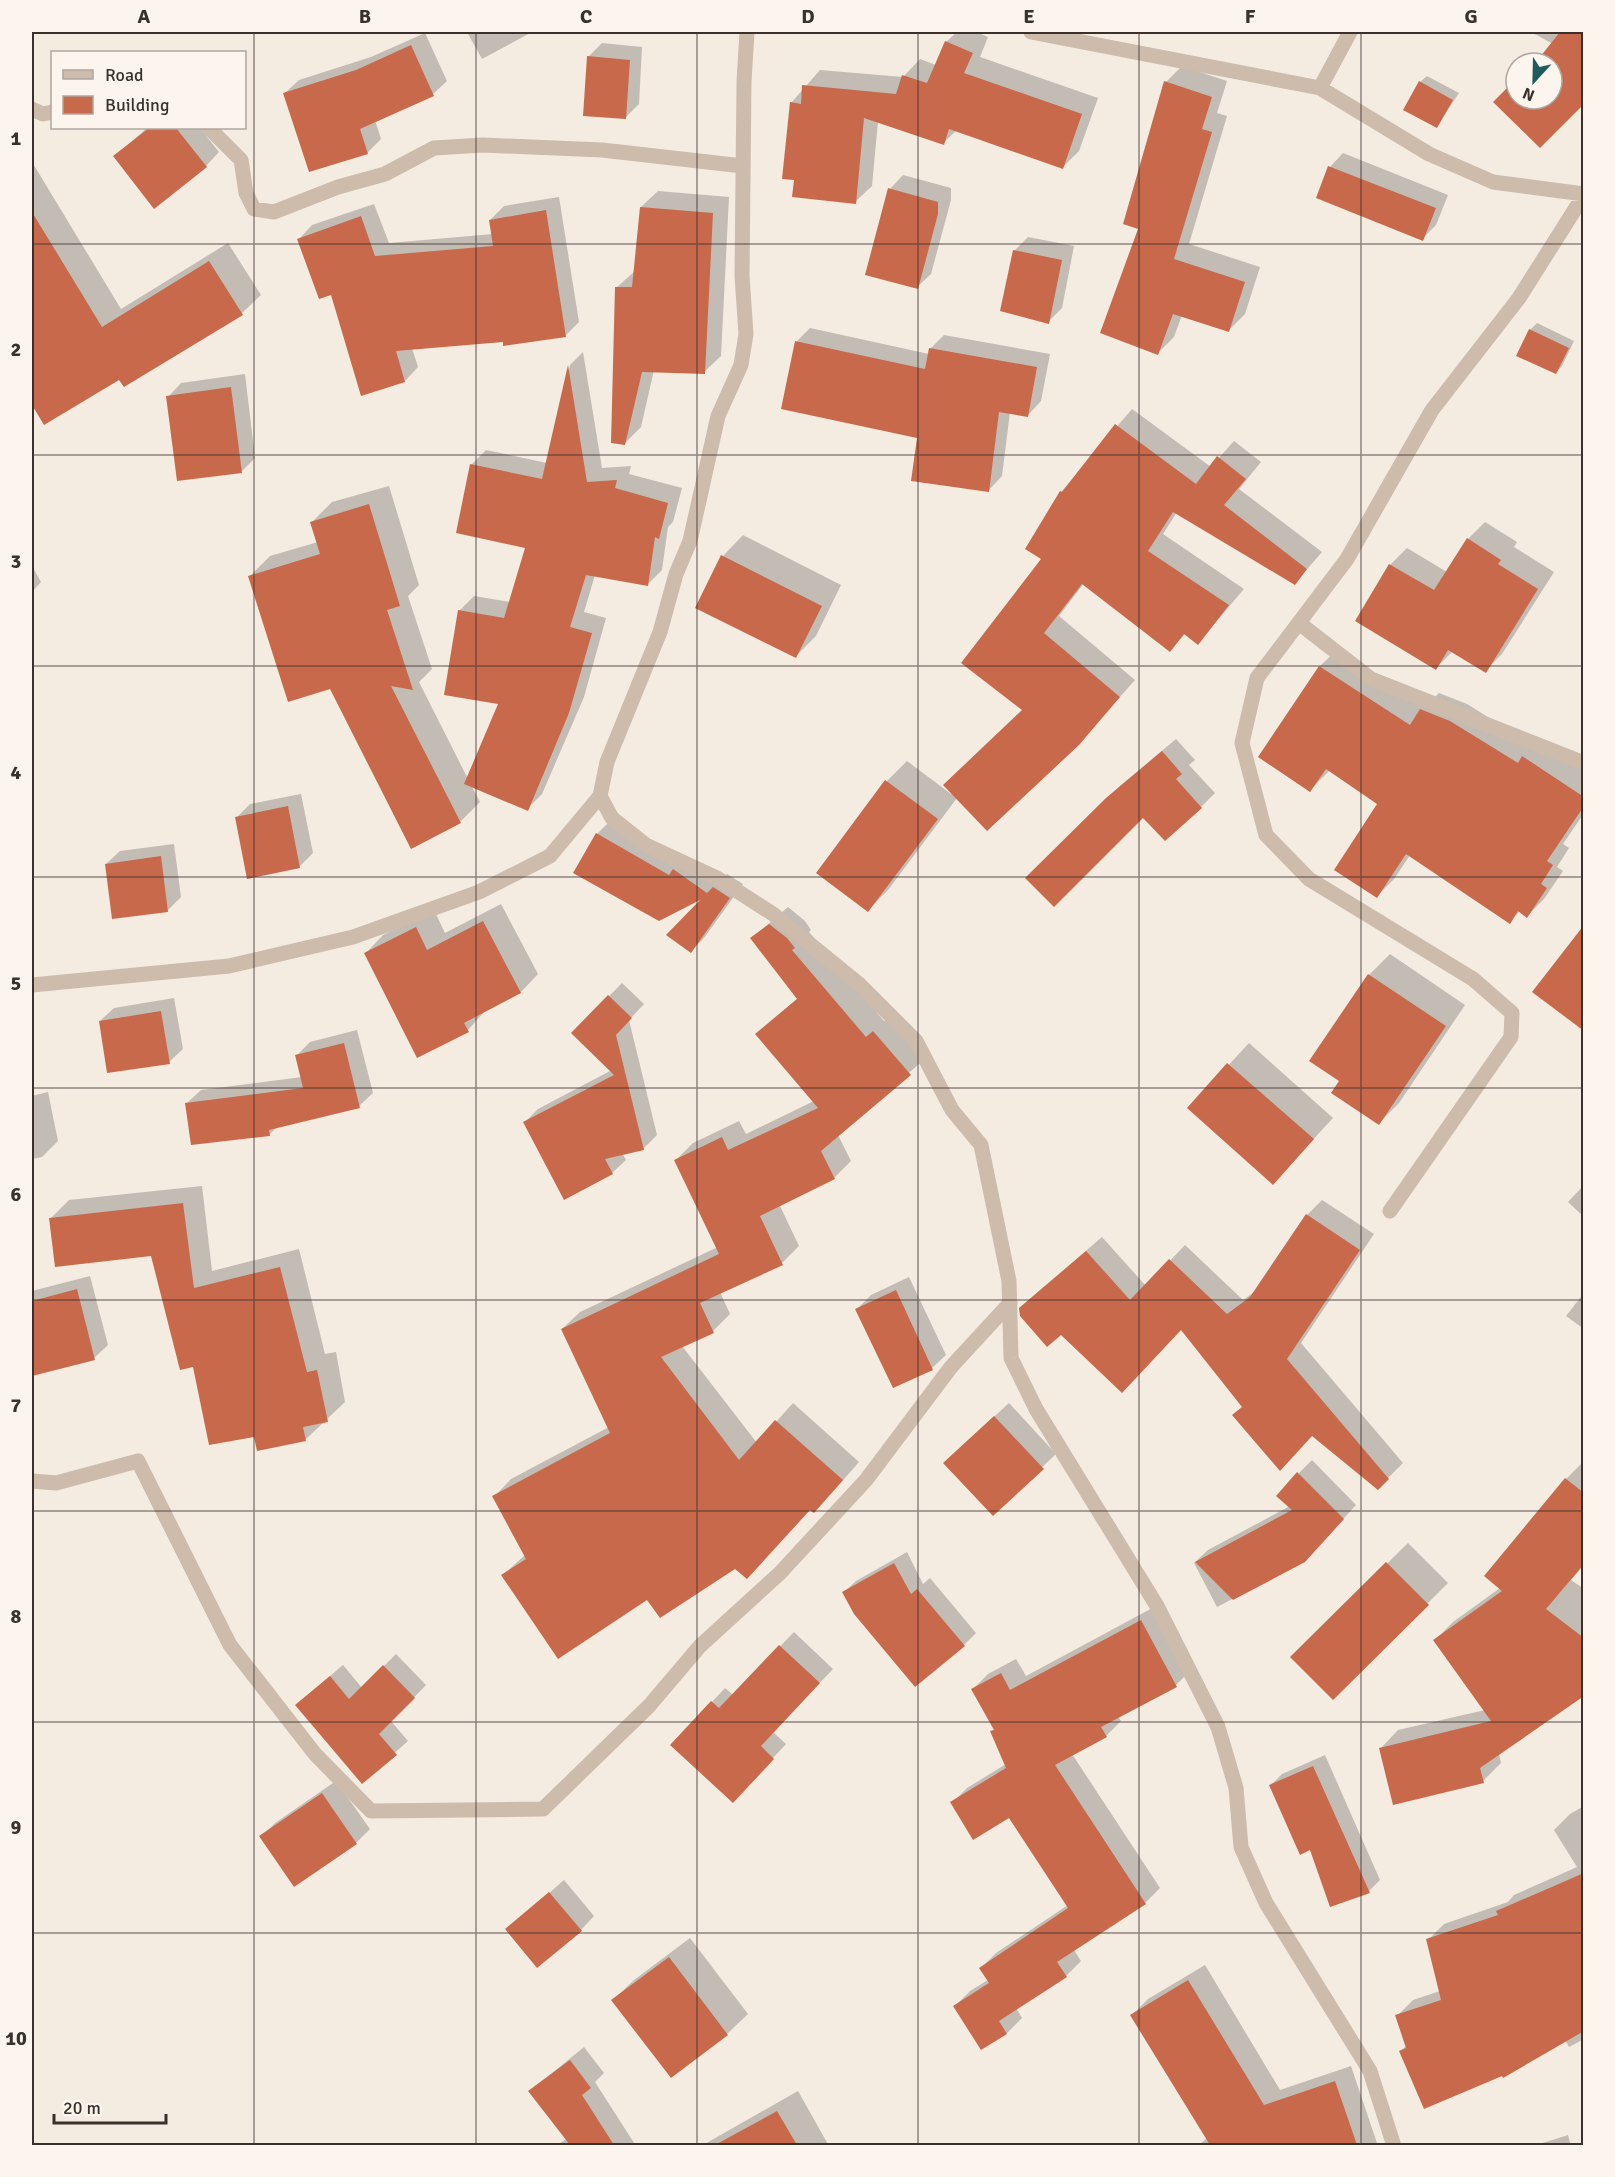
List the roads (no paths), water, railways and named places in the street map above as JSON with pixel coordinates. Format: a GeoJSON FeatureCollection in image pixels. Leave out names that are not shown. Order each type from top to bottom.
{"type":"FeatureCollection","features":[{"type":"Feature","properties":{"kind":"street"},"geometry":{"type":"LineString","coordinates":[[32,985],[229,966],[354,937],[479,892],[550,856],[600,796],[607,762],[660,632],[695,519],[718,416],[741,365],[746,334],[742,276],[747,32]]}},
{"type":"Feature","properties":{"kind":"street"},"geometry":{"type":"LineString","coordinates":[[1031,32],[1320,88],[1429,154],[1493,182],[1584,195],[1519,298],[1432,410],[1347,559],[1257,678],[1242,743],[1266,835],[1309,879],[1473,979],[1512,1012],[1510,1037],[1390,1211]]}},
{"type":"Feature","properties":{"kind":"street"},"geometry":{"type":"LineString","coordinates":[[1320,88],[1350,32]]}},
{"type":"Feature","properties":{"kind":"street"},"geometry":{"type":"LineString","coordinates":[[32,109],[43,114],[51,112]]}},
{"type":"Feature","properties":{"kind":"street"},"geometry":{"type":"LineString","coordinates":[[210,129],[241,160],[246,193],[254,209],[274,212],[338,187],[385,174],[434,148],[483,145],[602,150],[743,166]]}},
{"type":"Feature","properties":{"kind":"street"},"geometry":{"type":"LineString","coordinates":[[1299,623],[1371,679],[1584,763]]}},
{"type":"Feature","properties":{"kind":"street"},"geometry":{"type":"LineString","coordinates":[[600,796],[612,818],[646,845],[717,878],[773,914],[859,984],[916,1041],[952,1110],[981,1145],[1009,1281],[1011,1358],[1036,1409],[1157,1606],[1218,1727],[1236,1788],[1241,1847],[1266,1903],[1370,2071],[1394,2145]]}},
{"type":"Feature","properties":{"kind":"street"},"geometry":{"type":"LineString","coordinates":[[32,1480],[56,1483],[138,1461],[230,1645],[315,1754],[371,1811],[543,1809],[649,1706],[700,1646],[780,1573],[858,1489],[913,1420],[951,1367],[1010,1303]]}}]}
